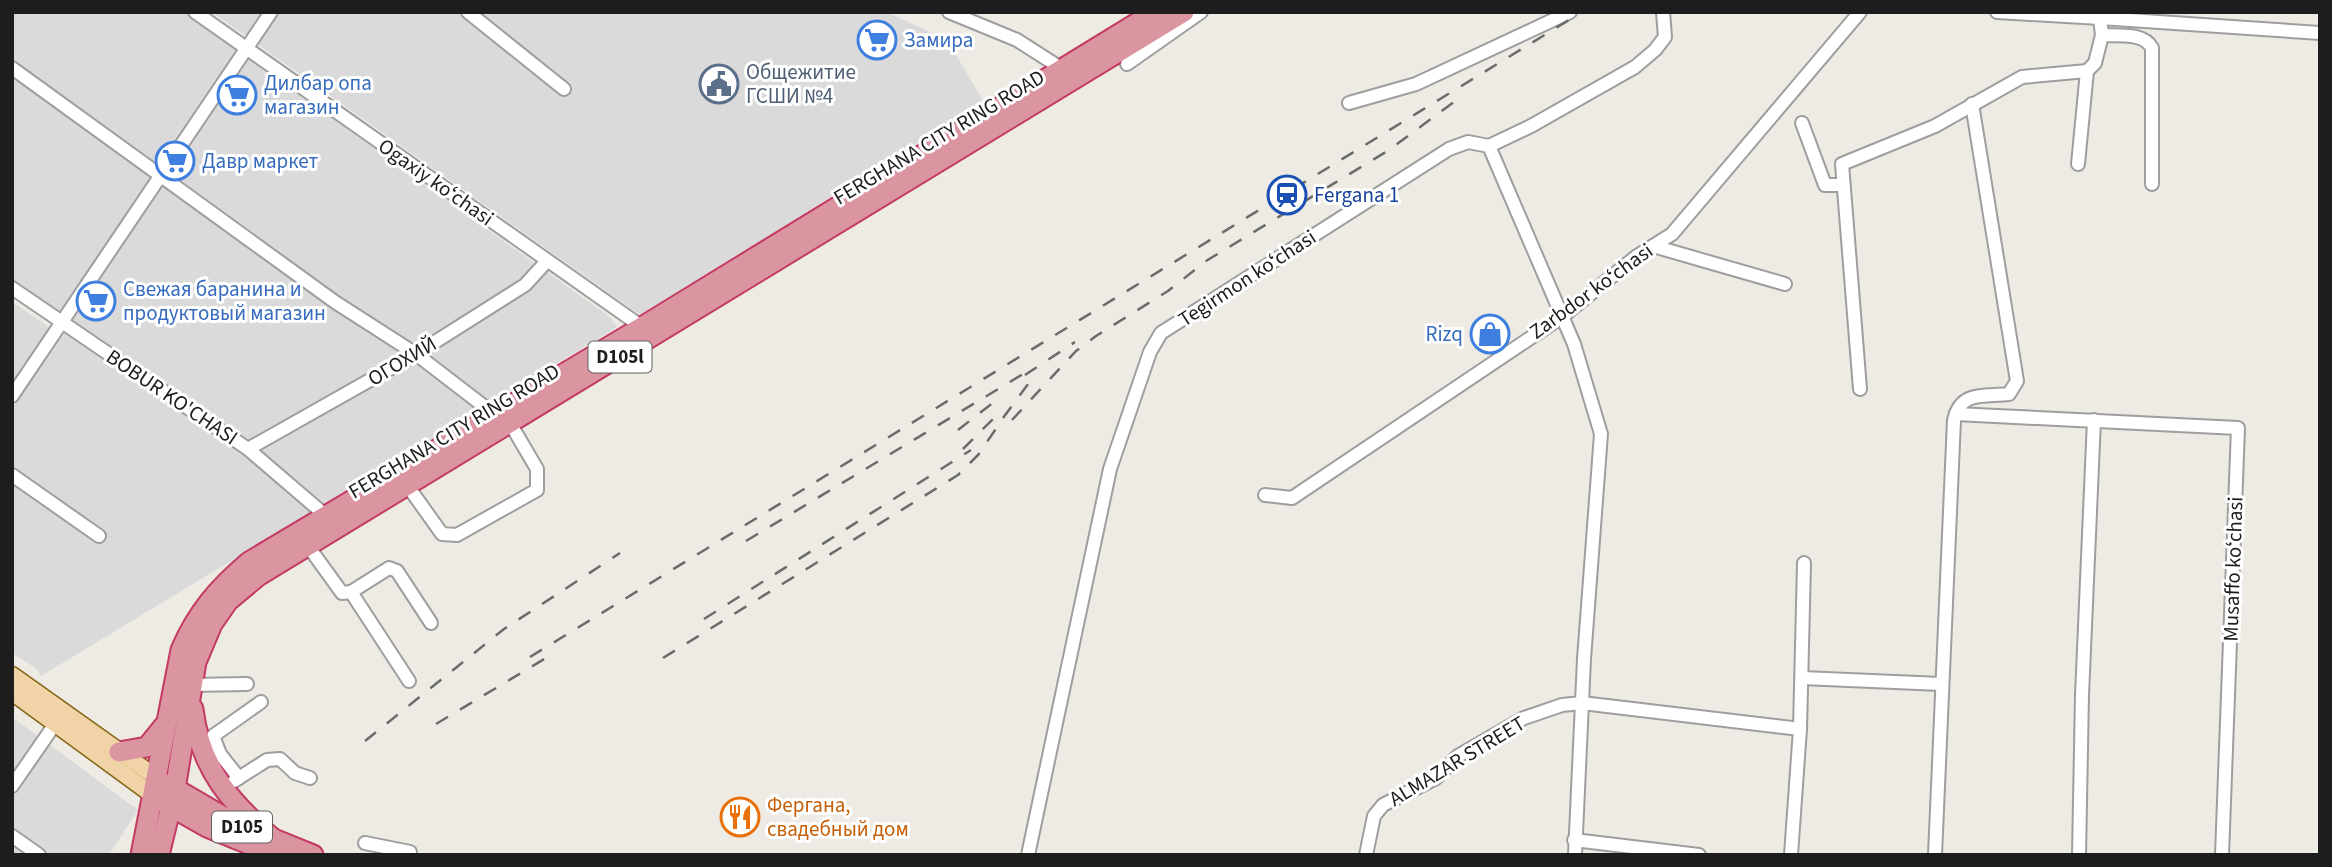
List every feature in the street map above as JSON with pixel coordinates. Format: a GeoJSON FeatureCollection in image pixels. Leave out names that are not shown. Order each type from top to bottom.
{"type":"FeatureCollection","features":[{"type":"Feature","properties":{"kind":"highway","name":"FERGHANA CITY RING ROAD"},"geometry":{"type":"LineString","coordinates":[[159,855],[173,798],[191,686],[204,642],[228,601],[258,576],[308,546],[331,521],[1069,75],[1155,12]]}},
{"type":"Feature","properties":{"kind":"highway","name":"FERGHANA CITY RING ROAD"},"geometry":{"type":"LineString","coordinates":[[141,855],[181,650],[191,628],[218,588],[249,562],[407,485],[642,327],[841,202],[1184,12]]}},
{"type":"Feature","properties":{"kind":"highway"},"geometry":{"type":"LineString","coordinates":[[191,686],[200,745],[222,789],[276,849]]}},
{"type":"Feature","properties":{"kind":"highway"},"geometry":{"type":"LineString","coordinates":[[119,752],[147,747],[166,722]]}},
{"type":"Feature","properties":{"kind":"highway","name":"D105"},"geometry":{"type":"LineString","coordinates":[[155,787],[173,798],[206,809],[276,849],[313,855]]}},
{"type":"Feature","properties":{"kind":"main road"},"geometry":{"type":"LineString","coordinates":[[12,675],[119,752],[155,787]]}},
{"type":"Feature","properties":{"kind":"main road"},"geometry":{"type":"LineString","coordinates":[[12,692],[55,724],[155,787]]}},
{"type":"Feature","properties":{"kind":"street","name":"Ogaxiy koʻchasi"},"geometry":{"type":"LineString","coordinates":[[195,12],[642,327]]}},
{"type":"Feature","properties":{"kind":"street"},"geometry":{"type":"LineString","coordinates":[[12,396],[271,12]]}},
{"type":"Feature","properties":{"kind":"street"},"geometry":{"type":"LineString","coordinates":[[468,12],[564,89]]}},
{"type":"Feature","properties":{"kind":"street"},"geometry":{"type":"LineString","coordinates":[[949,12],[1017,40],[1069,75]]}},
{"type":"Feature","properties":{"kind":"street"},"geometry":{"type":"LineString","coordinates":[[1127,64],[1201,12]]}},
{"type":"Feature","properties":{"kind":"street"},"geometry":{"type":"LineString","coordinates":[[1349,103],[1416,85],[1570,12]]}},
{"type":"Feature","properties":{"kind":"street","name":"Tegirmon koʻchasi"},"geometry":{"type":"LineString","coordinates":[[1028,855],[1110,468],[1150,352],[1161,333],[1449,149],[1468,142],[1489,146],[1592,94],[1655,50],[1665,37],[1663,12]]}},
{"type":"Feature","properties":{"kind":"street","name":"Zarbdor koʻchasi"},"geometry":{"type":"LineString","coordinates":[[1265,495],[1292,498],[1530,335],[1563,316],[1672,234],[1860,12]]}},
{"type":"Feature","properties":{"kind":"street"},"geometry":{"type":"LineString","coordinates":[[1997,12],[2320,33]]}},
{"type":"Feature","properties":{"kind":"street"},"geometry":{"type":"LineString","coordinates":[[2078,164],[2087,71],[2095,63],[2102,35],[2100,18]]}},
{"type":"Feature","properties":{"kind":"street"},"geometry":{"type":"LineString","coordinates":[[2102,35],[2140,38],[2148,41],[2152,48],[2152,184]]}},
{"type":"Feature","properties":{"kind":"street"},"geometry":{"type":"LineString","coordinates":[[12,68],[335,302],[416,354],[502,419],[537,469],[537,490],[457,535],[442,534],[407,485]]}},
{"type":"Feature","properties":{"kind":"street"},"geometry":{"type":"LineString","coordinates":[[1860,389],[1843,185],[1842,169],[1845,160],[1900,143],[2022,76],[2087,71]]}},
{"type":"Feature","properties":{"kind":"street"},"geometry":{"type":"LineString","coordinates":[[1935,855],[1941,684],[1957,407],[1966,398],[2009,394],[2017,381],[1972,104]]}},
{"type":"Feature","properties":{"kind":"street"},"geometry":{"type":"LineString","coordinates":[[1802,124],[1825,185],[1843,185]]}},
{"type":"Feature","properties":{"kind":"street"},"geometry":{"type":"LineString","coordinates":[[1489,146],[1563,316],[1594,404],[1601,434],[1582,703],[1575,855]]}},
{"type":"Feature","properties":{"kind":"street"},"geometry":{"type":"LineString","coordinates":[[1653,246],[1785,284]]}},
{"type":"Feature","properties":{"kind":"street","name":"ОГОХИЙ"},"geometry":{"type":"LineString","coordinates":[[248,449],[416,354],[525,285],[547,261]]}},
{"type":"Feature","properties":{"kind":"street","name":"BOBUR KO'CHASI"},"geometry":{"type":"LineString","coordinates":[[12,288],[248,449],[331,521]]}},
{"type":"Feature","properties":{"kind":"street","name":"Musaffo koʻchasi"},"geometry":{"type":"LineString","coordinates":[[1956,414],[2238,428],[2222,855]]}},
{"type":"Feature","properties":{"kind":"street"},"geometry":{"type":"LineString","coordinates":[[2080,855],[2082,695],[2094,420]]}},
{"type":"Feature","properties":{"kind":"street"},"geometry":{"type":"LineString","coordinates":[[12,475],[99,536]]}},
{"type":"Feature","properties":{"kind":"street"},"geometry":{"type":"LineString","coordinates":[[308,546],[342,593],[351,593],[389,568],[397,571],[431,623]]}},
{"type":"Feature","properties":{"kind":"street"},"geometry":{"type":"LineString","coordinates":[[1791,855],[1800,729],[1804,563]]}},
{"type":"Feature","properties":{"kind":"street"},"geometry":{"type":"LineString","coordinates":[[351,593],[409,681]]}},
{"type":"Feature","properties":{"kind":"street"},"geometry":{"type":"LineString","coordinates":[[1802,678],[1941,684]]}},
{"type":"Feature","properties":{"kind":"street"},"geometry":{"type":"LineString","coordinates":[[191,686],[247,684]]}},
{"type":"Feature","properties":{"kind":"street"},"geometry":{"type":"LineString","coordinates":[[239,778],[220,754],[213,736],[261,702]]}},
{"type":"Feature","properties":{"kind":"street","name":"ALMAZAR STREET"},"geometry":{"type":"LineString","coordinates":[[1366,855],[1374,816],[1383,805],[1436,778],[1458,756],[1524,718],[1562,705],[1582,703],[1800,729]]}},
{"type":"Feature","properties":{"kind":"street"},"geometry":{"type":"LineString","coordinates":[[12,786],[55,724]]}},
{"type":"Feature","properties":{"kind":"street"},"geometry":{"type":"LineString","coordinates":[[222,789],[267,760],[279,759],[295,774],[310,778]]}},
{"type":"Feature","properties":{"kind":"street"},"geometry":{"type":"LineString","coordinates":[[12,836],[39,855]]}},
{"type":"Feature","properties":{"kind":"street"},"geometry":{"type":"LineString","coordinates":[[1574,840],[1699,855]]}},
{"type":"Feature","properties":{"kind":"street"},"geometry":{"type":"LineString","coordinates":[[365,843],[413,854]]}},
{"type":"Feature","properties":{"kind":"shaded area"},"geometry":{"type":"Polygon","coordinates":[[[12,12],[184,12],[610,317],[617,327],[41,676],[37,669],[12,653],[12,409],[74,320],[12,280],[12,12]]]}},
{"type":"Feature","properties":{"kind":"shaded area"},"geometry":{"type":"Polygon","coordinates":[[[212,12],[887,12],[947,40],[984,102],[640,315],[212,12]]]}},
{"type":"Feature","properties":{"kind":"shaded area"},"geometry":{"type":"Polygon","coordinates":[[[12,302],[52,329],[12,384],[12,302]]]}},
{"type":"Feature","properties":{"kind":"shaded area"},"geometry":{"type":"Polygon","coordinates":[[[12,717],[138,810],[109,855],[12,855],[12,717]]]}},
{"type":"Feature","properties":{"kind":"railway"},"geometry":{"type":"LineString","coordinates":[[530,657],[1582,12]]}},
{"type":"Feature","properties":{"kind":"railway"},"geometry":{"type":"LineString","coordinates":[[1012,420],[1076,351],[1096,336],[1168,291],[1206,261],[1389,150],[1458,99]]}},
{"type":"Feature","properties":{"kind":"railway"},"geometry":{"type":"LineString","coordinates":[[1025,375],[1075,342]]}},
{"type":"Feature","properties":{"kind":"railway"},"geometry":{"type":"LineString","coordinates":[[746,541],[1033,368]]}},
{"type":"Feature","properties":{"kind":"railway"},"geometry":{"type":"LineString","coordinates":[[1003,418],[1028,384]]}},
{"type":"Feature","properties":{"kind":"railway"},"geometry":{"type":"LineString","coordinates":[[958,430],[999,398]]}},
{"type":"Feature","properties":{"kind":"railway"},"geometry":{"type":"LineString","coordinates":[[963,449],[996,416]]}},
{"type":"Feature","properties":{"kind":"railway"},"geometry":{"type":"LineString","coordinates":[[663,658],[958,475],[978,455],[1002,420]]}},
{"type":"Feature","properties":{"kind":"railway"},"geometry":{"type":"LineString","coordinates":[[704,619],[971,450]]}},
{"type":"Feature","properties":{"kind":"railway"},"geometry":{"type":"LineString","coordinates":[[365,741],[504,629],[620,553]]}},
{"type":"Feature","properties":{"kind":"railway"},"geometry":{"type":"LineString","coordinates":[[436,724],[546,658]]}},
{"type":"Feature","properties":{"kind":"place","name":"Замира"},"geometry":{"type":"Point","coordinates":[877,40]}},
{"type":"Feature","properties":{"kind":"place","name":"Общежитие ГСШИ №4"},"geometry":{"type":"Point","coordinates":[719,84]}},
{"type":"Feature","properties":{"kind":"place","name":"Дилбар опа магазин"},"geometry":{"type":"Point","coordinates":[237,95]}},
{"type":"Feature","properties":{"kind":"place","name":"Давр маркет"},"geometry":{"type":"Point","coordinates":[175,161]}},
{"type":"Feature","properties":{"kind":"place","name":"Fergana 1"},"geometry":{"type":"Point","coordinates":[1287,195]}},
{"type":"Feature","properties":{"kind":"place","name":"Свежая баранина и продуктовый магазин"},"geometry":{"type":"Point","coordinates":[96,301]}},
{"type":"Feature","properties":{"kind":"place","name":"Rizq"},"geometry":{"type":"Point","coordinates":[1490,334]}},
{"type":"Feature","properties":{"kind":"place","name":"Фергана, свадебный дом"},"geometry":{"type":"Point","coordinates":[740,817]}}]}
